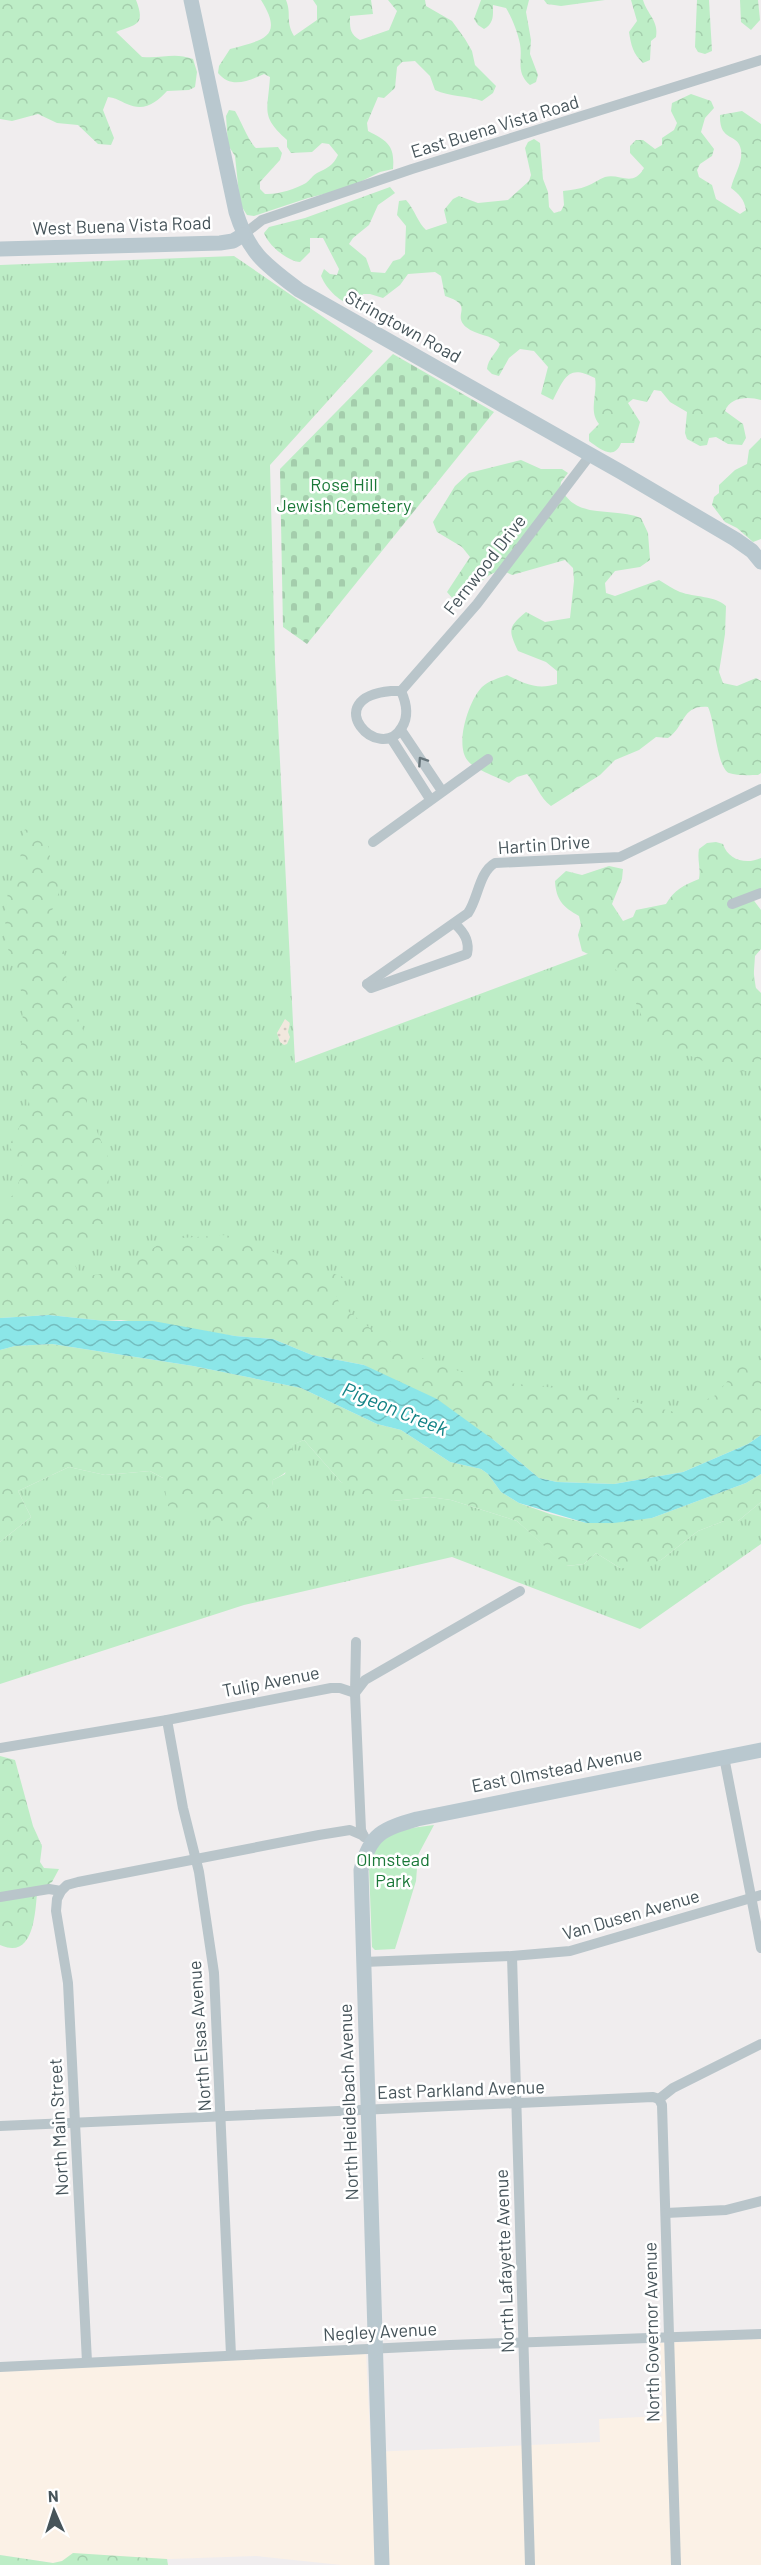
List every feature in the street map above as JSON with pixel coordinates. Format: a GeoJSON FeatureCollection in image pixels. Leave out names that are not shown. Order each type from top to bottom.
{"type":"FeatureCollection","features":[{"type":"Feature","properties":{"kind":"street","name":"Stringtown Road"},"geometry":{"type":"LineString","coordinates":[[191,0],[228,178],[243,236],[250,248],[264,262],[299,290],[591,454],[735,539],[752,551],[761,562]]}},
{"type":"Feature","properties":{"kind":"street","name":"East Buena Vista Road"},"geometry":{"type":"LineString","coordinates":[[243,236],[262,220],[412,169],[761,60]]}},
{"type":"Feature","properties":{"kind":"street","name":"West Buena Vista Road"},"geometry":{"type":"LineString","coordinates":[[0,249],[220,243],[233,241],[243,236]]}},
{"type":"Feature","properties":{"kind":"street","name":"Fernwood Drive"},"geometry":{"type":"LineString","coordinates":[[401,691],[489,588],[591,454]]}},
{"type":"Feature","properties":{"kind":"street"},"geometry":{"type":"LineString","coordinates":[[401,691],[406,702],[405,721],[401,730],[391,738],[379,739],[367,735],[359,726],[356,716],[357,705],[365,696],[373,693],[401,691]]}},
{"type":"Feature","properties":{"kind":"street"},"geometry":{"type":"LineString","coordinates":[[401,730],[442,791]]}},
{"type":"Feature","properties":{"kind":"street"},"geometry":{"type":"LineString","coordinates":[[391,738],[430,799]]}},
{"type":"Feature","properties":{"kind":"street"},"geometry":{"type":"LineString","coordinates":[[374,842],[430,799],[488,759]]}},
{"type":"Feature","properties":{"kind":"street","name":"Hartin Drive"},"geometry":{"type":"LineString","coordinates":[[455,924],[463,932],[469,946],[467,954],[371,988],[367,984],[468,913],[474,904],[484,876],[495,863],[530,859],[620,857],[761,789]]}},
{"type":"Feature","properties":{"kind":"street"},"geometry":{"type":"LineString","coordinates":[[732,904],[761,894]]}},
{"type":"Feature","properties":{"kind":"street"},"geometry":{"type":"LineString","coordinates":[[355,1693],[365,1680],[439,1640],[520,1591]]}},
{"type":"Feature","properties":{"kind":"street","name":"North Heidelbach Avenue"},"geometry":{"type":"LineString","coordinates":[[356,1642],[355,1693],[362,1830],[366,1841],[362,1870],[364,1962],[382,2565]]}},
{"type":"Feature","properties":{"kind":"street","name":"Tulip Avenue"},"geometry":{"type":"LineString","coordinates":[[0,1748],[167,1720],[331,1688],[340,1688],[355,1693]]}},
{"type":"Feature","properties":{"kind":"street","name":"North Elsas Avenue"},"geometry":{"type":"LineString","coordinates":[[167,1720],[195,1859],[214,1973],[231,2355]]}},
{"type":"Feature","properties":{"kind":"street","name":"East Olmstead Avenue"},"geometry":{"type":"LineString","coordinates":[[366,1841],[381,1831],[417,1819],[761,1750]]}},
{"type":"Feature","properties":{"kind":"street"},"geometry":{"type":"LineString","coordinates":[[724,1757],[756,1896],[761,1948]]}},
{"type":"Feature","properties":{"kind":"street"},"geometry":{"type":"LineString","coordinates":[[0,1898],[49,1889],[61,1891],[67,1885],[78,1882],[350,1830],[366,1841]]}},
{"type":"Feature","properties":{"kind":"street","name":"North Main Street"},"geometry":{"type":"LineString","coordinates":[[61,1891],[57,1899],[56,1911],[68,1983],[87,2362]]}},
{"type":"Feature","properties":{"kind":"street","name":"Van Dusen Avenue"},"geometry":{"type":"LineString","coordinates":[[364,1962],[512,1956],[570,1951],[756,1896]]}},
{"type":"Feature","properties":{"kind":"street","name":"North Lafayette Avenue"},"geometry":{"type":"LineString","coordinates":[[512,1956],[530,2565]]}},
{"type":"Feature","properties":{"kind":"street"},"geometry":{"type":"LineString","coordinates":[[659,2099],[673,2088],[761,2044]]}},
{"type":"Feature","properties":{"kind":"street","name":"East Parkland Avenue"},"geometry":{"type":"LineString","coordinates":[[0,2126],[653,2097],[659,2099]]}},
{"type":"Feature","properties":{"kind":"street","name":"North Governor Avenue"},"geometry":{"type":"LineString","coordinates":[[659,2099],[662,2105],[666,2213],[676,2565]]}},
{"type":"Feature","properties":{"kind":"street"},"geometry":{"type":"LineString","coordinates":[[666,2213],[726,2210],[761,2201]]}},
{"type":"Feature","properties":{"kind":"street","name":"Negley Avenue"},"geometry":{"type":"LineString","coordinates":[[0,2367],[524,2342],[761,2334]]}},
{"type":"Feature","properties":{"kind":"shaded area"},"geometry":{"type":"Polygon","coordinates":[[[761,2339],[761,2565],[341,2565],[256,2556],[53,2563],[0,2555],[0,2367],[366,2353],[371,2452],[600,2442],[599,2419],[663,2416],[660,2343],[761,2339]]]}},
{"type":"Feature","properties":{"kind":"green space"},"geometry":{"type":"Polygon","coordinates":[[[0,0],[136,0],[140,15],[137,23],[116,32],[142,57],[180,56],[193,59],[197,72],[195,87],[189,90],[167,91],[144,107],[133,106],[108,97],[103,110],[114,138],[111,145],[98,144],[78,125],[57,123],[38,114],[12,121],[0,119],[0,0]]]}},
{"type":"Feature","properties":{"kind":"green space"},"geometry":{"type":"Polygon","coordinates":[[[261,0],[286,0],[294,36],[317,20],[317,6],[313,0],[371,0],[373,14],[350,16],[352,33],[360,40],[389,30],[397,11],[388,0],[425,0],[426,6],[452,21],[472,51],[475,65],[496,86],[493,93],[482,101],[446,94],[435,90],[430,76],[415,61],[402,62],[397,67],[395,88],[384,98],[378,97],[367,123],[368,131],[389,145],[393,155],[393,169],[380,172],[348,188],[308,198],[254,216],[247,215],[240,204],[235,156],[228,145],[226,116],[229,110],[235,111],[256,148],[278,147],[282,153],[280,160],[260,182],[260,189],[265,194],[280,193],[306,183],[334,162],[338,155],[329,144],[322,143],[312,152],[291,153],[287,147],[287,140],[278,132],[269,118],[267,106],[270,77],[264,74],[246,81],[234,82],[228,81],[218,73],[219,66],[230,49],[260,40],[270,30],[271,22],[261,0]]]}},
{"type":"Feature","properties":{"kind":"green space"},"geometry":{"type":"Polygon","coordinates":[[[481,0],[529,0],[526,12],[531,40],[530,54],[538,75],[536,82],[530,85],[521,71],[519,40],[506,8],[493,5],[490,24],[484,29],[478,25],[474,19],[481,0]]]}},
{"type":"Feature","properties":{"kind":"green space"},"geometry":{"type":"Polygon","coordinates":[[[544,0],[605,0],[561,6],[547,4],[544,0]]]}},
{"type":"Feature","properties":{"kind":"green space"},"geometry":{"type":"Polygon","coordinates":[[[631,0],[643,0],[656,26],[656,37],[651,41],[650,60],[643,63],[635,53],[629,32],[637,21],[631,0]]]}},
{"type":"Feature","properties":{"kind":"green space"},"geometry":{"type":"Polygon","coordinates":[[[697,0],[709,0],[712,51],[705,54],[698,52],[695,47],[697,0]]]}},
{"type":"Feature","properties":{"kind":"green space"},"geometry":{"type":"Polygon","coordinates":[[[740,0],[758,0],[760,20],[751,30],[741,22],[740,0]]]}},
{"type":"Feature","properties":{"kind":"green space"},"geometry":{"type":"Polygon","coordinates":[[[691,94],[711,101],[714,108],[705,118],[701,132],[714,149],[712,156],[700,164],[697,170],[699,177],[712,185],[716,199],[740,214],[746,210],[745,206],[741,197],[731,188],[740,164],[741,150],[739,144],[722,130],[720,115],[742,111],[761,124],[761,400],[751,398],[735,400],[727,406],[725,411],[743,424],[746,438],[742,445],[728,444],[716,437],[709,438],[707,445],[700,446],[687,439],[685,433],[687,412],[670,402],[661,391],[654,390],[647,402],[633,399],[628,403],[640,422],[634,443],[621,443],[615,451],[606,452],[589,441],[589,434],[599,424],[594,413],[595,378],[579,372],[568,375],[553,400],[541,394],[548,367],[534,351],[520,349],[509,358],[499,376],[492,374],[487,369],[488,365],[500,344],[466,327],[462,322],[459,303],[445,296],[441,276],[435,272],[408,274],[400,285],[383,298],[363,294],[356,306],[335,295],[321,276],[324,269],[330,274],[337,275],[339,269],[323,238],[310,238],[310,252],[300,262],[289,259],[279,252],[264,233],[269,227],[305,218],[390,187],[395,193],[378,205],[369,225],[349,244],[366,258],[371,272],[385,273],[393,261],[405,254],[406,226],[397,215],[399,201],[406,200],[426,230],[447,223],[444,210],[453,199],[459,196],[478,203],[508,200],[529,181],[531,175],[525,148],[528,142],[534,139],[540,143],[543,179],[548,192],[549,207],[554,213],[561,211],[564,205],[563,191],[584,187],[605,177],[631,179],[640,174],[644,168],[630,153],[630,146],[636,140],[643,140],[655,149],[662,145],[662,138],[674,130],[677,123],[671,111],[672,103],[691,94]]]}},
{"type":"Feature","properties":{"kind":"green space"},"geometry":{"type":"Polygon","coordinates":[[[234,256],[373,351],[270,465],[275,661],[295,1063],[743,896],[761,1025],[761,1378],[700,1426],[0,1280],[0,265],[234,256]]]}},
{"type":"Feature","properties":{"kind":"green space","name":"Rose Hill Jewish Cemetery"},"geometry":{"type":"Polygon","coordinates":[[[393,354],[494,412],[307,644],[283,627],[280,469],[393,354]]]}},
{"type":"Feature","properties":{"kind":"green space"},"geometry":{"type":"Polygon","coordinates":[[[761,438],[761,539],[753,542],[737,528],[725,522],[712,505],[714,497],[719,493],[719,485],[735,470],[747,464],[749,450],[761,438]]]}},
{"type":"Feature","properties":{"kind":"green space"},"geometry":{"type":"Polygon","coordinates":[[[521,460],[541,469],[562,469],[568,473],[561,482],[560,489],[571,502],[580,507],[641,518],[648,533],[650,560],[640,567],[615,571],[605,583],[606,593],[615,596],[659,580],[680,592],[711,598],[726,606],[725,634],[719,672],[723,683],[737,686],[756,678],[761,681],[761,773],[736,775],[725,769],[719,754],[708,707],[693,709],[668,738],[656,737],[639,750],[615,760],[600,775],[551,806],[527,774],[509,783],[468,761],[462,745],[465,723],[472,702],[482,687],[490,681],[507,675],[531,685],[557,684],[557,671],[546,662],[518,651],[511,629],[526,612],[545,622],[570,618],[573,568],[565,560],[512,575],[505,572],[493,573],[466,595],[453,599],[447,592],[470,557],[462,547],[437,532],[433,522],[455,486],[469,473],[521,460]]]}},
{"type":"Feature","properties":{"kind":"green space"},"geometry":{"type":"Polygon","coordinates":[[[37,825],[43,832],[53,870],[61,887],[51,913],[53,926],[64,952],[68,996],[86,1037],[91,1078],[86,1106],[108,1157],[109,1214],[105,1227],[75,1265],[80,1277],[121,1271],[166,1239],[226,1235],[343,1277],[334,1289],[340,1305],[379,1335],[424,1359],[488,1381],[595,1392],[678,1413],[716,1395],[740,1366],[761,1360],[761,1435],[748,1444],[683,1472],[614,1484],[557,1482],[539,1478],[495,1441],[364,1365],[312,1355],[273,1339],[121,1320],[105,1321],[49,1315],[0,1318],[0,1207],[13,1195],[24,1170],[9,1146],[30,1107],[18,1051],[24,1038],[21,991],[6,942],[5,913],[9,885],[18,873],[24,831],[37,825]]]}},
{"type":"Feature","properties":{"kind":"green space"},"geometry":{"type":"Polygon","coordinates":[[[707,843],[723,844],[729,854],[738,860],[749,861],[761,858],[761,892],[752,898],[761,910],[761,949],[755,956],[753,985],[761,993],[761,1063],[748,1071],[737,1071],[695,1058],[666,1044],[649,1032],[618,972],[607,963],[582,951],[578,935],[581,925],[579,916],[561,902],[555,881],[566,871],[582,875],[609,866],[623,869],[622,879],[612,904],[623,921],[633,917],[636,910],[666,904],[680,888],[699,879],[699,849],[707,843]]]}},
{"type":"Feature","properties":{"kind":"green space"},"geometry":{"type":"Polygon","coordinates":[[[52,1344],[193,1366],[301,1388],[377,1424],[401,1430],[450,1462],[481,1469],[488,1474],[501,1492],[519,1503],[586,1523],[652,1518],[746,1483],[761,1474],[761,1502],[738,1521],[724,1521],[698,1531],[661,1560],[635,1569],[620,1568],[596,1553],[584,1564],[566,1566],[517,1521],[451,1500],[430,1497],[393,1501],[365,1496],[341,1482],[304,1440],[292,1445],[290,1467],[284,1474],[273,1480],[268,1507],[261,1515],[250,1520],[221,1521],[168,1506],[163,1478],[150,1471],[105,1475],[69,1467],[18,1491],[31,1517],[0,1542],[0,1350],[15,1346],[52,1344]]]}},
{"type":"Feature","properties":{"kind":"green space"},"geometry":{"type":"Polygon","coordinates":[[[304,1440],[341,1482],[393,1501],[430,1497],[451,1500],[517,1521],[567,1566],[584,1564],[596,1553],[620,1568],[661,1560],[698,1531],[724,1521],[738,1521],[761,1502],[761,1544],[640,1629],[452,1557],[244,1605],[0,1684],[0,1542],[31,1517],[18,1491],[69,1467],[105,1475],[150,1471],[163,1478],[268,1508],[273,1480],[285,1474],[291,1445],[304,1440]]]}},
{"type":"Feature","properties":{"kind":"green space"},"geometry":{"type":"Polygon","coordinates":[[[0,1756],[15,1760],[33,1826],[42,1846],[40,1862],[44,1868],[59,1869],[52,1882],[37,1893],[33,1924],[26,1941],[11,1948],[0,1945],[0,1756]]]}},
{"type":"Feature","properties":{"kind":"green space","name":"Olmstead Park"},"geometry":{"type":"Polygon","coordinates":[[[434,1825],[418,1855],[416,1881],[395,1949],[375,1950],[372,1947],[369,1867],[373,1855],[378,1846],[393,1834],[434,1825]]]}},
{"type":"Feature","properties":{"kind":"green space"},"geometry":{"type":"Polygon","coordinates":[[[73,2553],[167,2559],[168,2565],[0,2565],[0,2555],[53,2563],[62,2561],[73,2553]]]}},
{"type":"Feature","properties":{"kind":"sand"},"geometry":{"type":"Polygon","coordinates":[[[285,1019],[290,1023],[288,1032],[290,1037],[284,1045],[280,1042],[277,1033],[285,1019]]]}},
{"type":"Feature","properties":{"kind":"water","name":"Pigeon Creek"},"geometry":{"type":"Polygon","coordinates":[[[49,1315],[105,1321],[153,1321],[235,1336],[273,1339],[312,1355],[364,1365],[437,1399],[495,1441],[539,1478],[557,1482],[614,1484],[683,1472],[748,1444],[761,1435],[761,1474],[746,1483],[652,1518],[614,1523],[586,1523],[519,1503],[501,1492],[488,1474],[481,1469],[450,1462],[401,1430],[377,1424],[301,1388],[193,1366],[52,1344],[15,1346],[0,1350],[0,1318],[49,1315]]]}}]}
